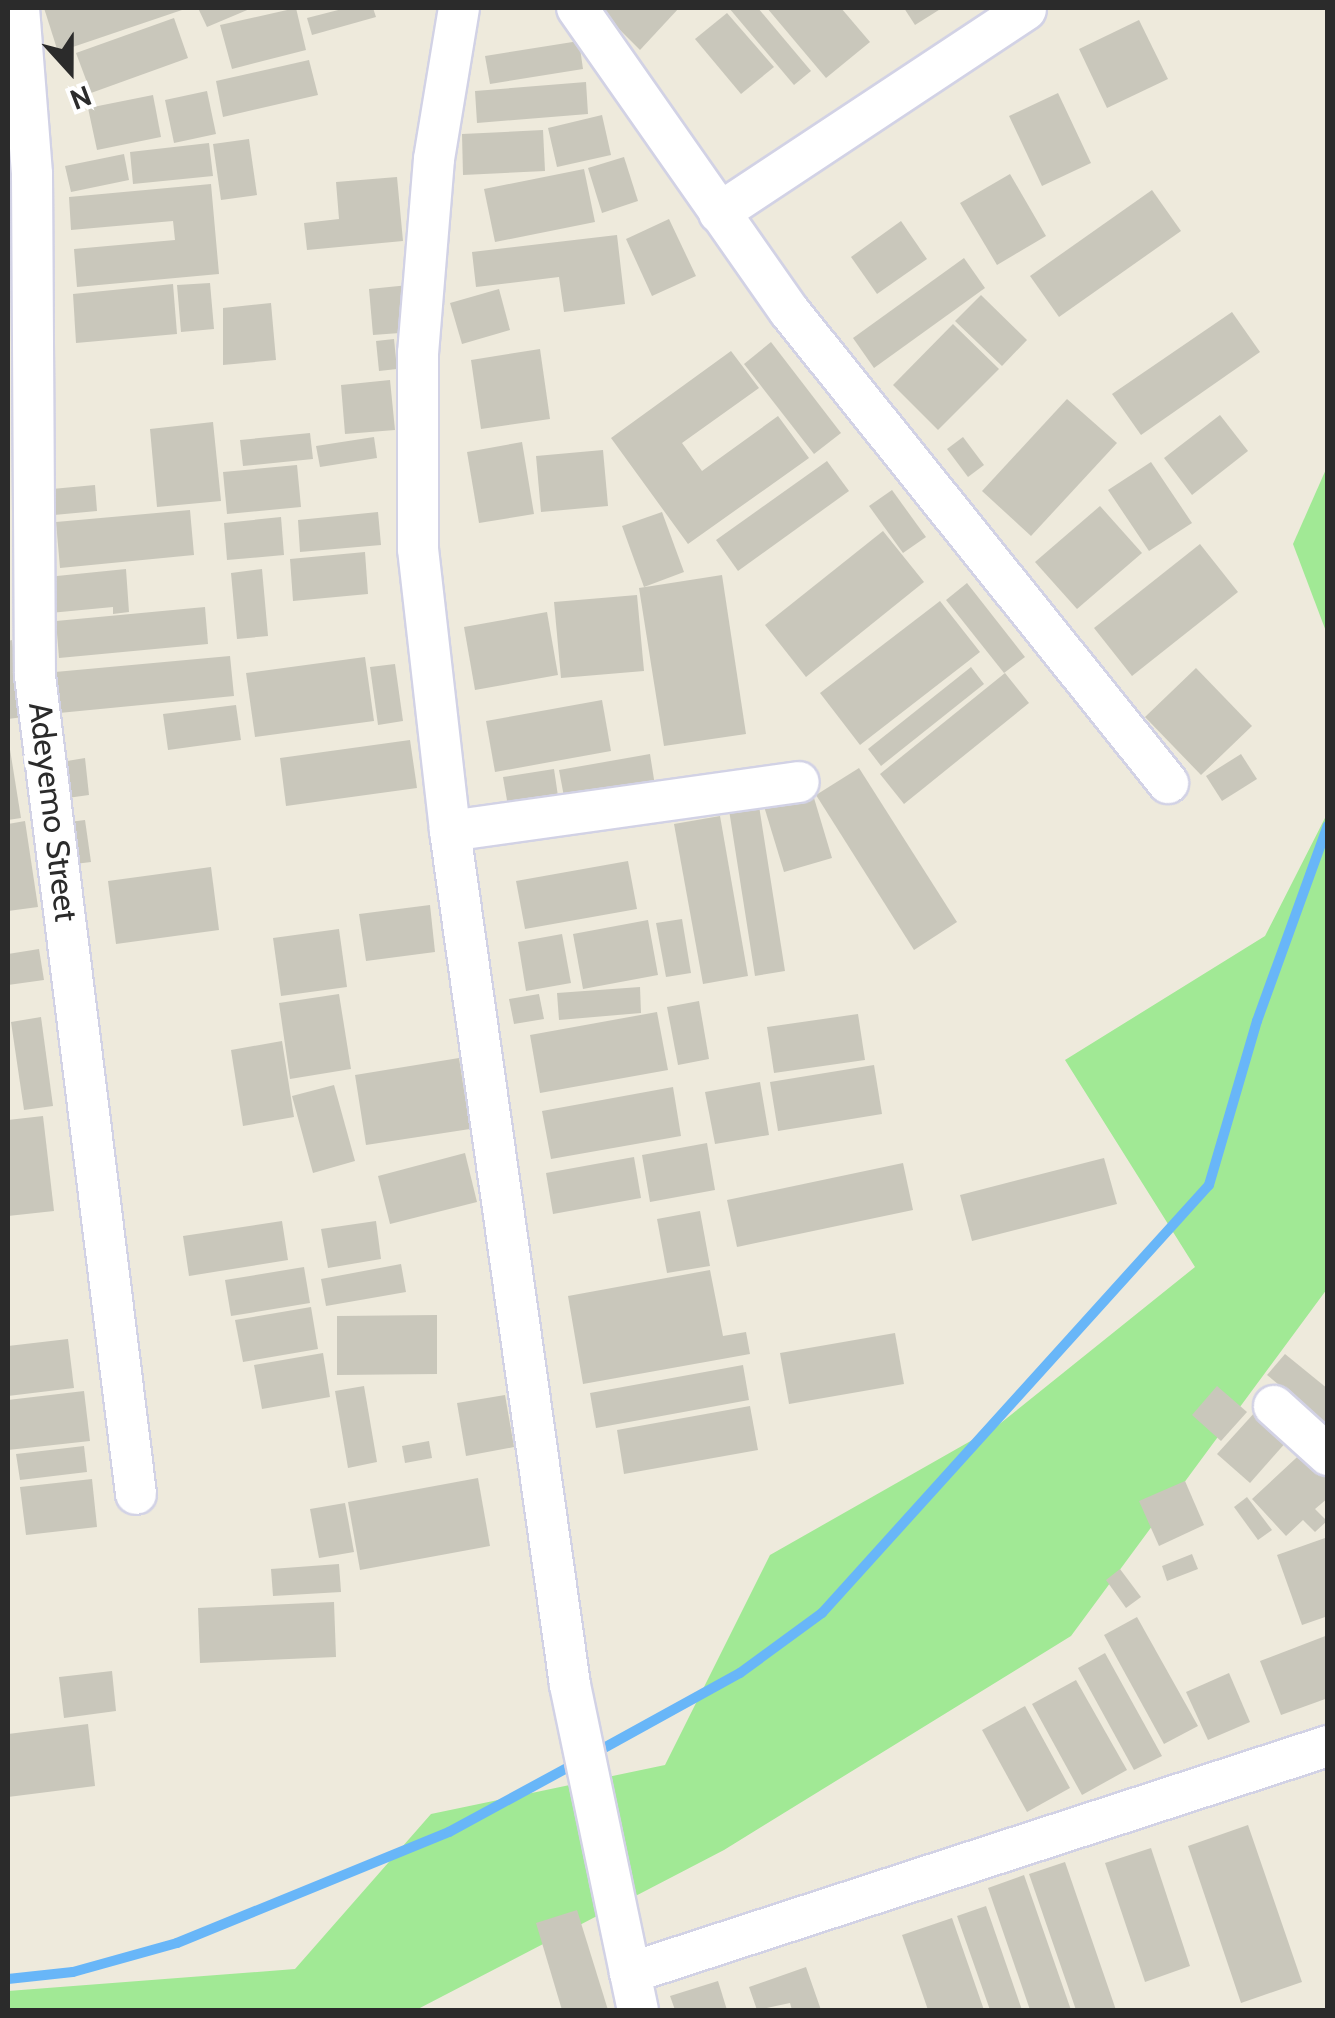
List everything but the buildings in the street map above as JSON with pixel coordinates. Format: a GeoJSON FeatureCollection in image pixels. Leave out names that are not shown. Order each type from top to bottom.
{"type":"FeatureCollection","features":[{"type":"Feature","properties":{"kind":"street","name":"Adeyemo Street"},"geometry":{"type":"LineString","coordinates":[[20,8],[32,174],[35,676],[136,1494]]}},
{"type":"Feature","properties":{"kind":"street"},"geometry":{"type":"LineString","coordinates":[[460,8],[434,159],[418,353],[418,549],[450,831],[580,1735],[634,1992],[1328,1746]]}},
{"type":"Feature","properties":{"kind":"street"},"geometry":{"type":"LineString","coordinates":[[577,8],[719,214],[1168,783]]}},
{"type":"Feature","properties":{"kind":"street"},"geometry":{"type":"LineString","coordinates":[[719,214],[1026,10]]}},
{"type":"Feature","properties":{"kind":"street"},"geometry":{"type":"LineString","coordinates":[[450,831],[800,782]]}},
{"type":"Feature","properties":{"kind":"street"},"geometry":{"type":"LineString","coordinates":[[1274,1406],[1328,1455]]}},
{"type":"Feature","properties":{"kind":"green space"},"geometry":{"type":"Polygon","coordinates":[[[1327,467],[1327,634],[1293,544],[1327,467]]]}},
{"type":"Feature","properties":{"kind":"green space"},"geometry":{"type":"Polygon","coordinates":[[[1327,814],[1327,1289],[1071,1636],[724,1850],[416,2010],[8,2010],[8,1991],[295,1969],[431,1814],[665,1765],[770,1555],[997,1426],[1195,1267],[1065,1060],[1265,936],[1327,814]]]}},
{"type":"Feature","properties":{"kind":"waterway"},"geometry":{"type":"LineString","coordinates":[[593,1754],[740,1673],[822,1613],[1209,1185],[1257,1021],[1328,825]]}},
{"type":"Feature","properties":{"kind":"waterway"},"geometry":{"type":"LineString","coordinates":[[8,1979],[73,1972],[177,1943],[449,1832],[578,1762]]}}]}
